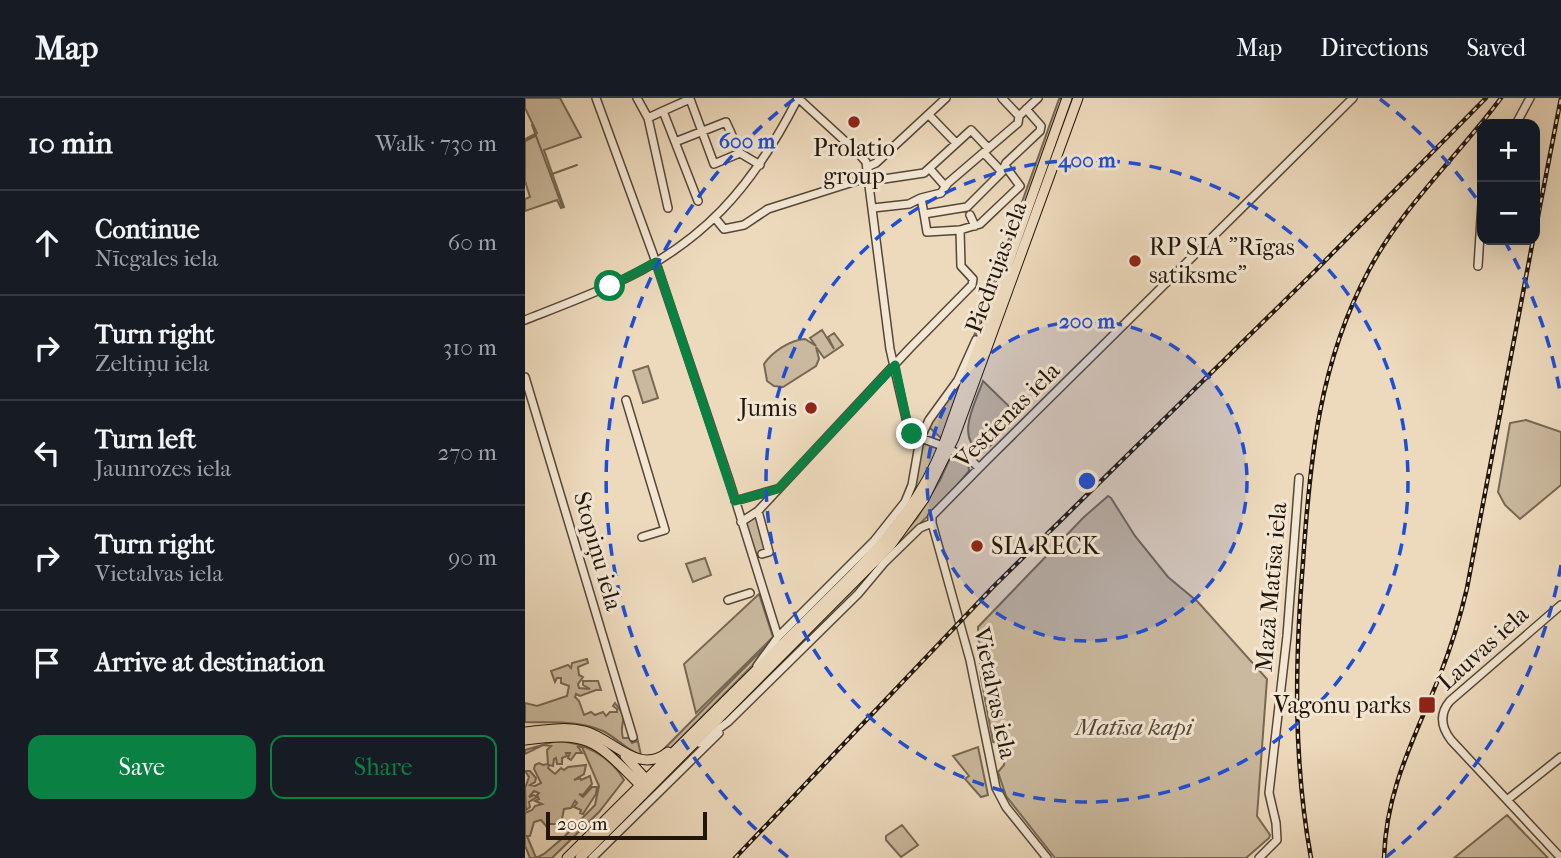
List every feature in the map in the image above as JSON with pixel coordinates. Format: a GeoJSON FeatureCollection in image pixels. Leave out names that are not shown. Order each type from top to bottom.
{"type":"FeatureCollection","features":[{"type":"Feature","properties":{"kind":"main road","name":"Piedrujas iela"},"geometry":{"type":"LineString","coordinates":[[948,449],[993,305],[1067,98]]}},
{"type":"Feature","properties":{"kind":"main road","name":"Piedrujas iela"},"geometry":{"type":"LineString","coordinates":[[948,449],[1078,98]]}},
{"type":"Feature","properties":{"kind":"main road","name":"Vestienas iela"},"geometry":{"type":"LineString","coordinates":[[685,746],[821,616],[903,530],[936,480],[948,449]]}},
{"type":"Feature","properties":{"kind":"main road","name":"Vestienas iela"},"geometry":{"type":"LineString","coordinates":[[580,858],[746,680],[885,540],[948,449]]}},
{"type":"Feature","properties":{"kind":"main road"},"geometry":{"type":"LineString","coordinates":[[525,732],[574,729],[598,736],[639,760],[654,760],[685,746]]}},
{"type":"Feature","properties":{"kind":"main road"},"geometry":{"type":"LineString","coordinates":[[525,740],[565,736],[587,740],[608,753],[645,787]]}},
{"type":"Feature","properties":{"kind":"main road"},"geometry":{"type":"LineString","coordinates":[[619,749],[645,787]]}},
{"type":"Feature","properties":{"kind":"main road","name":"Vestienas iela"},"geometry":{"type":"LineString","coordinates":[[567,857],[645,787]]}},
{"type":"Feature","properties":{"kind":"street"},"geometry":{"type":"LineString","coordinates":[[596,98],[656,262],[778,638]]}},
{"type":"Feature","properties":{"kind":"street"},"geometry":{"type":"LineString","coordinates":[[637,98],[648,118],[668,208]]}},
{"type":"Feature","properties":{"kind":"street"},"geometry":{"type":"LineString","coordinates":[[525,320],[610,286],[686,243],[715,218],[760,165],[798,98],[859,154],[867,167],[889,337],[910,432],[921,436],[909,493],[891,523],[778,638],[746,680]]}},
{"type":"Feature","properties":{"kind":"street"},"geometry":{"type":"LineString","coordinates":[[867,167],[876,163],[946,98]]}},
{"type":"Feature","properties":{"kind":"street"},"geometry":{"type":"LineString","coordinates":[[873,208],[909,204],[941,193],[945,186],[1018,123],[1019,116],[1038,98]]}},
{"type":"Feature","properties":{"kind":"street","name":"Vestienas iela"},"geometry":{"type":"LineString","coordinates":[[592,858],[862,589],[884,562],[920,528],[932,523],[932,516],[979,468],[1353,98]]}},
{"type":"Feature","properties":{"kind":"street"},"geometry":{"type":"LineString","coordinates":[[1518,119],[1530,98]]}},
{"type":"Feature","properties":{"kind":"street"},"geometry":{"type":"LineString","coordinates":[[648,118],[690,99],[714,164],[740,153]]}},
{"type":"Feature","properties":{"kind":"street"},"geometry":{"type":"LineString","coordinates":[[1004,99],[1019,116]]}},
{"type":"Feature","properties":{"kind":"street"},"geometry":{"type":"LineString","coordinates":[[924,214],[969,211],[1004,170],[1006,163],[1040,131],[1041,126],[1026,109]]}},
{"type":"Feature","properties":{"kind":"street"},"geometry":{"type":"LineString","coordinates":[[663,111],[698,201]]}},
{"type":"Feature","properties":{"kind":"street"},"geometry":{"type":"LineString","coordinates":[[929,115],[956,143]]}},
{"type":"Feature","properties":{"kind":"street"},"geometry":{"type":"LineString","coordinates":[[675,142],[726,122],[740,153],[760,165]]}},
{"type":"Feature","properties":{"kind":"street"},"geometry":{"type":"LineString","coordinates":[[884,179],[924,173],[971,130],[1020,186],[975,226],[960,230],[927,232],[921,198]]}},
{"type":"Feature","properties":{"kind":"street"},"geometry":{"type":"LineString","coordinates":[[930,169],[945,186]]}},
{"type":"Feature","properties":{"kind":"street"},"geometry":{"type":"LineString","coordinates":[[715,218],[728,230],[744,225],[768,209],[869,177]]}},
{"type":"Feature","properties":{"kind":"street"},"geometry":{"type":"LineString","coordinates":[[969,211],[975,226]]}},
{"type":"Feature","properties":{"kind":"street"},"geometry":{"type":"LineString","coordinates":[[741,522],[758,511],[974,282],[961,266],[960,230]]}},
{"type":"Feature","properties":{"kind":"street"},"geometry":{"type":"LineString","coordinates":[[1478,266],[1479,245]]}},
{"type":"Feature","properties":{"kind":"street","name":"Vestienas iela"},"geometry":{"type":"LineString","coordinates":[[921,436],[958,380],[993,305]]}},
{"type":"Feature","properties":{"kind":"street","name":"Stopiņu iela"},"geometry":{"type":"LineString","coordinates":[[525,377],[633,737]]}},
{"type":"Feature","properties":{"kind":"street"},"geometry":{"type":"LineString","coordinates":[[626,400],[664,530],[642,537]]}},
{"type":"Feature","properties":{"kind":"street"},"geometry":{"type":"LineString","coordinates":[[948,449],[972,461],[979,468]]}},
{"type":"Feature","properties":{"kind":"street","name":"Mazā Matīsa iela"},"geometry":{"type":"LineString","coordinates":[[1259,858],[1277,840],[1269,793],[1284,664],[1299,478]]}},
{"type":"Feature","properties":{"kind":"street"},"geometry":{"type":"LineString","coordinates":[[735,501],[778,489]]}},
{"type":"Feature","properties":{"kind":"street"},"geometry":{"type":"LineString","coordinates":[[758,511],[769,552],[762,554]]}},
{"type":"Feature","properties":{"kind":"street","name":"Vietalvas iela"},"geometry":{"type":"LineString","coordinates":[[932,523],[970,660],[996,788],[1002,802],[1047,858]]}},
{"type":"Feature","properties":{"kind":"street"},"geometry":{"type":"LineString","coordinates":[[729,600],[750,593]]}},
{"type":"Feature","properties":{"kind":"street","name":"Lauvas iela"},"geometry":{"type":"LineString","coordinates":[[1507,800],[1451,740],[1443,726],[1444,710],[1561,605]]}},
{"type":"Feature","properties":{"kind":"street"},"geometry":{"type":"LineString","coordinates":[[1553,612],[1560,618]]}},
{"type":"Feature","properties":{"kind":"street","name":"Vestienas iela"},"geometry":{"type":"LineString","coordinates":[[810,640],[821,616]]}},
{"type":"Feature","properties":{"kind":"street","name":"Vestienas iela"},"geometry":{"type":"LineString","coordinates":[[685,746],[694,748],[728,722]]}},
{"type":"Feature","properties":{"kind":"street"},"geometry":{"type":"LineString","coordinates":[[1561,757],[1507,800],[1561,858]]}},
{"type":"Feature","properties":{"kind":"green space"},"geometry":{"type":"Polygon","coordinates":[[[525,98],[560,98],[581,137],[544,150],[564,207],[561,208],[557,200],[525,211],[525,199],[530,197],[525,181],[525,139],[537,133],[525,108],[525,98]]]}},
{"type":"Feature","properties":{"kind":"green space"},"geometry":{"type":"Polygon","coordinates":[[[1064,98],[994,293],[966,358],[1059,99],[1064,98]]]}},
{"type":"Feature","properties":{"kind":"green space"},"geometry":{"type":"Polygon","coordinates":[[[822,330],[834,349],[828,337],[834,333],[843,345],[824,358],[816,347],[819,359],[816,366],[783,387],[774,386],[767,381],[764,364],[772,355],[782,347],[799,340],[805,339],[816,346],[810,338],[822,330]]]}},
{"type":"Feature","properties":{"kind":"green space"},"geometry":{"type":"Polygon","coordinates":[[[648,366],[658,398],[643,403],[633,371],[648,366]]]}},
{"type":"Feature","properties":{"kind":"green space"},"geometry":{"type":"Polygon","coordinates":[[[963,376],[942,439],[929,427],[963,376]]]}},
{"type":"Feature","properties":{"kind":"green space"},"geometry":{"type":"Polygon","coordinates":[[[983,381],[1019,416],[985,451],[980,452],[969,437],[968,428],[972,408],[983,381]]]}},
{"type":"Feature","properties":{"kind":"green space"},"geometry":{"type":"Polygon","coordinates":[[[1526,420],[1561,432],[1561,485],[1520,519],[1505,505],[1498,492],[1510,423],[1526,420]]]}},
{"type":"Feature","properties":{"kind":"green space"},"geometry":{"type":"Polygon","coordinates":[[[924,442],[939,449],[924,481],[881,540],[774,647],[903,508],[924,442]]]}},
{"type":"Feature","properties":{"kind":"green space"},"geometry":{"type":"Polygon","coordinates":[[[951,456],[968,463],[969,471],[948,496],[869,574],[917,518],[951,456]]]}},
{"type":"Feature","properties":{"kind":"green space","name":"Matīsa kapi"},"geometry":{"type":"Polygon","coordinates":[[[1108,496],[1135,536],[1168,577],[1198,602],[1267,679],[1257,816],[1270,835],[1246,858],[1055,858],[1006,796],[998,772],[1004,765],[1006,754],[1000,744],[993,742],[981,678],[978,627],[1084,517],[1108,496]]]}},
{"type":"Feature","properties":{"kind":"green space"},"geometry":{"type":"Polygon","coordinates":[[[755,515],[767,548],[761,556],[756,557],[746,524],[755,515]]]}},
{"type":"Feature","properties":{"kind":"green space"},"geometry":{"type":"Polygon","coordinates":[[[705,558],[711,575],[693,582],[686,564],[705,558]]]}},
{"type":"Feature","properties":{"kind":"green space"},"geometry":{"type":"Polygon","coordinates":[[[759,594],[773,637],[696,713],[684,664],[759,594]]]}},
{"type":"Feature","properties":{"kind":"green space"},"geometry":{"type":"Polygon","coordinates":[[[767,645],[752,666],[668,751],[655,758],[767,645]]]}},
{"type":"Feature","properties":{"kind":"green space"},"geometry":{"type":"Polygon","coordinates":[[[587,659],[588,663],[578,667],[579,675],[583,677],[578,684],[579,688],[590,689],[583,685],[583,681],[598,681],[601,690],[580,696],[576,694],[584,715],[603,712],[606,716],[610,712],[617,712],[613,706],[615,703],[623,718],[623,738],[629,738],[632,743],[637,741],[637,737],[641,755],[594,727],[525,722],[525,703],[537,706],[567,696],[569,686],[561,683],[561,678],[557,678],[555,682],[551,671],[568,665],[571,668],[572,663],[587,659]]]}},
{"type":"Feature","properties":{"kind":"green space"},"geometry":{"type":"Polygon","coordinates":[[[556,741],[586,747],[604,757],[624,780],[599,812],[552,858],[536,858],[530,858],[525,846],[525,813],[542,804],[535,801],[539,799],[539,793],[534,791],[529,797],[537,797],[529,802],[530,807],[526,810],[525,788],[529,777],[525,771],[530,771],[536,778],[530,785],[541,783],[534,769],[535,765],[548,764],[547,750],[551,746],[543,745],[525,754],[525,750],[556,741]],[[578,747],[582,753],[576,753],[571,760],[568,758],[570,753],[566,753],[562,764],[557,764],[556,758],[553,766],[549,765],[548,768],[555,774],[561,768],[564,770],[586,765],[584,774],[574,780],[590,776],[592,784],[583,795],[579,794],[583,797],[592,787],[597,787],[596,794],[583,814],[574,807],[577,803],[575,801],[571,808],[564,809],[561,824],[546,826],[541,820],[534,822],[530,836],[527,836],[536,858],[564,837],[595,805],[599,786],[582,747],[578,747]]]}},
{"type":"Feature","properties":{"kind":"green space"},"geometry":{"type":"Polygon","coordinates":[[[978,747],[988,795],[981,797],[965,779],[969,776],[953,756],[978,747]]]}},
{"type":"Feature","properties":{"kind":"green space"},"geometry":{"type":"Polygon","coordinates":[[[1507,815],[1548,858],[1454,858],[1507,815]]]}},
{"type":"Feature","properties":{"kind":"green space"},"geometry":{"type":"Polygon","coordinates":[[[902,825],[918,845],[901,857],[886,840],[886,836],[902,825]]]}},
{"type":"Feature","properties":{"kind":"waterway"},"geometry":{"type":"LineString","coordinates":[[532,125],[562,206]]}},
{"type":"Feature","properties":{"kind":"waterway"},"geometry":{"type":"LineString","coordinates":[[525,141],[535,136]]}},
{"type":"Feature","properties":{"kind":"waterway"},"geometry":{"type":"LineString","coordinates":[[552,174],[577,165]]}},
{"type":"Feature","properties":{"kind":"railway"},"geometry":{"type":"LineString","coordinates":[[735,858],[993,587],[1316,270],[1486,98]]}},
{"type":"Feature","properties":{"kind":"railway"},"geometry":{"type":"LineString","coordinates":[[1311,858],[1298,747],[1298,636],[1309,486],[1328,376],[1352,305],[1383,247],[1414,203],[1501,98]]}},
{"type":"Feature","properties":{"kind":"railway"},"geometry":{"type":"LineString","coordinates":[[1540,206],[1561,98]]}},
{"type":"Feature","properties":{"kind":"railway"},"geometry":{"type":"LineString","coordinates":[[1384,858],[1386,833],[1396,786],[1448,654],[1467,588],[1532,245]]}},
{"type":"Feature","properties":{"kind":"place","name":"Prolatio group"},"geometry":{"type":"Point","coordinates":[854,122]}},
{"type":"Feature","properties":{"kind":"place","name":"RP SIA \"Rīgas satiksme\""},"geometry":{"type":"Point","coordinates":[1135,261]}},
{"type":"Feature","properties":{"kind":"place","name":"Jumis"},"geometry":{"type":"Point","coordinates":[811,408]}},
{"type":"Feature","properties":{"kind":"place","name":"SIA RECK"},"geometry":{"type":"Point","coordinates":[977,546]}},
{"type":"Feature","properties":{"kind":"place","name":"Vagonu parks"},"geometry":{"type":"Point","coordinates":[1427,705]}},
{"type":"Feature","properties":{"kind":"route"},"geometry":{"type":"LineString","coordinates":[[610,286],[656,262],[735,501],[778,489],[895,365],[908,427],[912,434]]}}]}
